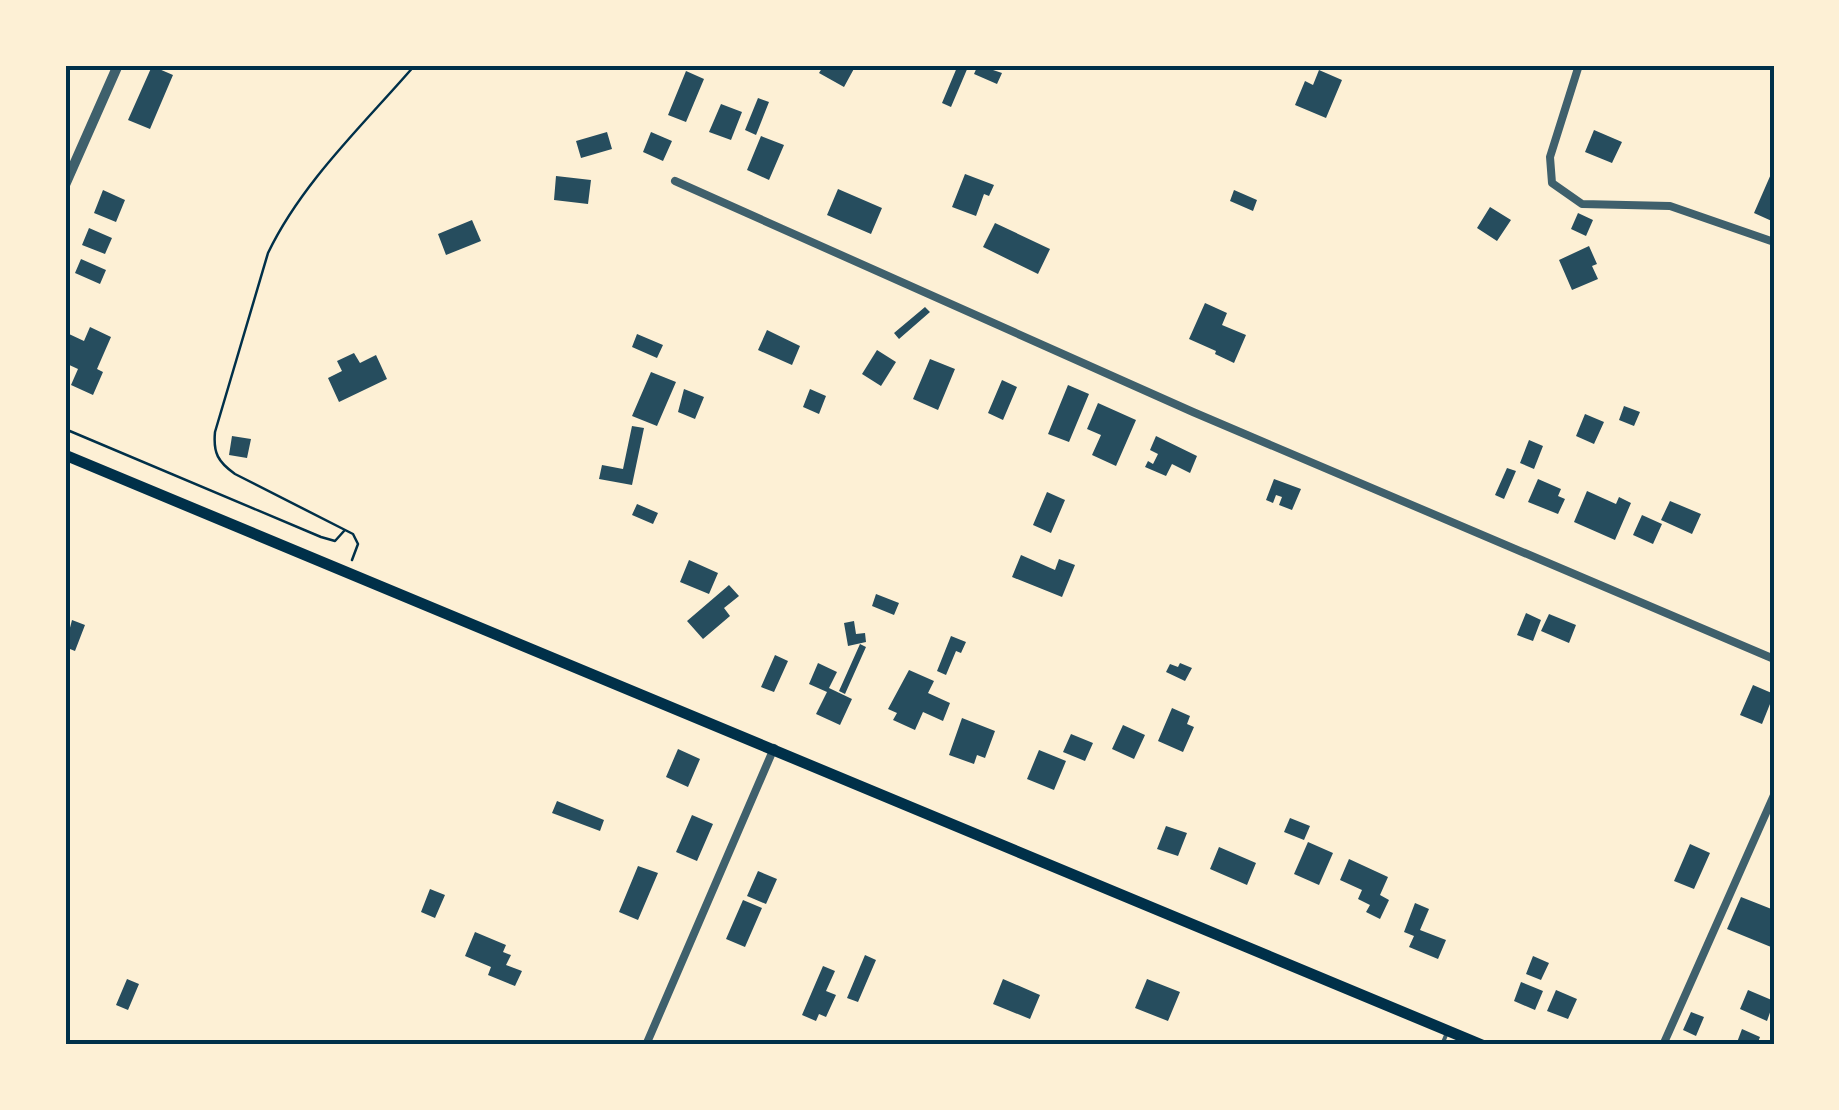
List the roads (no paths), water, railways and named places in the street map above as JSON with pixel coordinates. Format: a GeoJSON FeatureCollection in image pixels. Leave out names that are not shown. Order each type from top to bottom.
{"type":"FeatureCollection","features":[{"type":"Feature","properties":{"kind":"main road"},"geometry":{"type":"LineString","coordinates":[[65,454],[1482,1045]]}},
{"type":"Feature","properties":{"kind":"street"},"geometry":{"type":"LineString","coordinates":[[65,185],[118,65]]}},
{"type":"Feature","properties":{"kind":"street"},"geometry":{"type":"LineString","coordinates":[[1579,65],[1550,157],[1552,183],[1582,204],[1670,206],[1774,242]]}},
{"type":"Feature","properties":{"kind":"street"},"geometry":{"type":"LineString","coordinates":[[675,181],[1193,412],[1774,659]]}},
{"type":"Feature","properties":{"kind":"street"},"geometry":{"type":"LineString","coordinates":[[646,1045],[774,748]]}},
{"type":"Feature","properties":{"kind":"street"},"geometry":{"type":"LineString","coordinates":[[1663,1045],[1774,795]]}},
{"type":"Feature","properties":{"kind":"lane"},"geometry":{"type":"LineString","coordinates":[[1442,1045],[1448,1031]]}}]}
